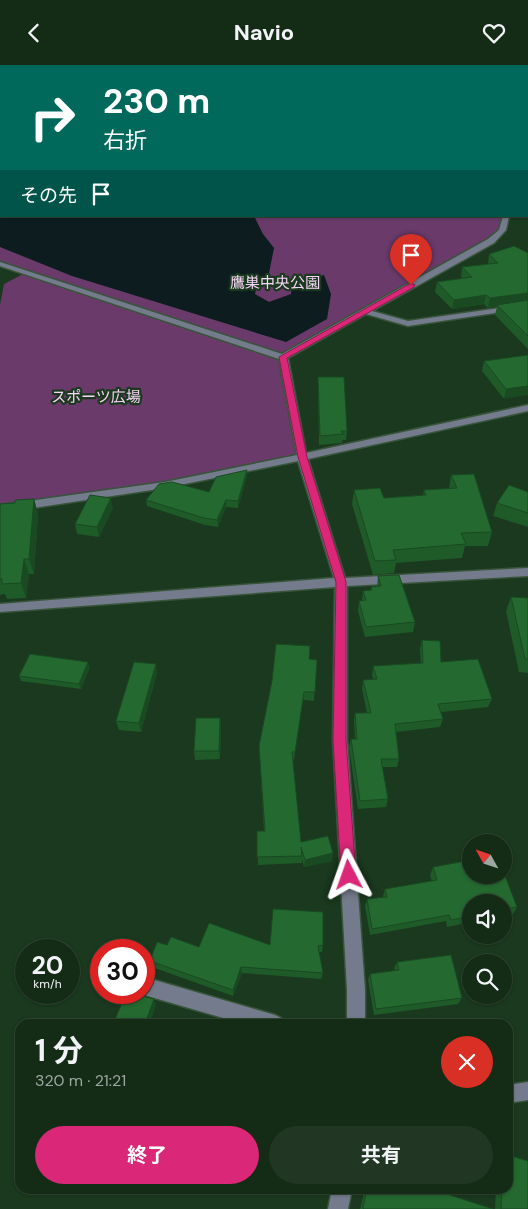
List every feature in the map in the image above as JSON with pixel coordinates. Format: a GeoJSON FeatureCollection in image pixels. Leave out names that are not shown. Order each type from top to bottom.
{"type":"FeatureCollection","features":[{"type":"Feature","properties":{"kind":"street"},"geometry":{"type":"LineString","coordinates":[[0,264],[283,357],[491,241],[500,235],[506,225],[506,217]]}},
{"type":"Feature","properties":{"kind":"street"},"geometry":{"type":"LineString","coordinates":[[363,311],[408,324],[528,306]]}},
{"type":"Feature","properties":{"kind":"street"},"geometry":{"type":"LineString","coordinates":[[283,357],[302,457],[341,582],[340,740],[356,990],[356,1019]]}},
{"type":"Feature","properties":{"kind":"street"},"geometry":{"type":"LineString","coordinates":[[0,509],[165,485],[302,457],[449,422],[528,408]]}},
{"type":"Feature","properties":{"kind":"street"},"geometry":{"type":"LineString","coordinates":[[0,608],[341,582],[528,572]]}},
{"type":"Feature","properties":{"kind":"street"},"geometry":{"type":"LineString","coordinates":[[155,989],[258,1019]]}},
{"type":"Feature","properties":{"kind":"street"},"geometry":{"type":"LineString","coordinates":[[513,1093],[528,1091]]}},
{"type":"Feature","properties":{"kind":"street"},"geometry":{"type":"LineString","coordinates":[[338,1209],[341,1194]]}},
{"type":"Feature","properties":{"kind":"green space"},"geometry":{"type":"Polygon","coordinates":[[[0,217],[505,217],[499,235],[283,357],[302,457],[165,485],[0,509],[0,305],[4,284],[25,273],[0,264],[0,217]]]}},
{"type":"Feature","properties":{"kind":"shaded area"},"geometry":{"type":"Polygon","coordinates":[[[0,217],[254,217],[263,234],[274,248],[269,273],[257,284],[255,294],[269,302],[291,294],[292,284],[324,275],[331,294],[327,319],[286,342],[72,276],[0,247],[0,217]]]}},
{"type":"Feature","properties":{"kind":"building"},"geometry":{"type":"Polygon","coordinates":[[[514,246],[528,253],[528,293],[490,298],[486,295],[454,300],[437,282],[472,277],[462,267],[498,263],[489,254],[514,246]]]}},
{"type":"Feature","properties":{"kind":"building"},"geometry":{"type":"Polygon","coordinates":[[[528,300],[528,336],[497,305],[528,300]]]}},
{"type":"Feature","properties":{"kind":"building"},"geometry":{"type":"Polygon","coordinates":[[[528,355],[528,386],[506,389],[484,361],[528,355]]]}},
{"type":"Feature","properties":{"kind":"building"},"geometry":{"type":"Polygon","coordinates":[[[318,377],[344,377],[347,431],[341,431],[343,434],[320,436],[318,377]]]}},
{"type":"Feature","properties":{"kind":"building"},"geometry":{"type":"Polygon","coordinates":[[[247,470],[238,501],[226,500],[217,520],[204,518],[146,500],[159,484],[172,482],[209,492],[216,477],[247,470]]]}},
{"type":"Feature","properties":{"kind":"building"},"geometry":{"type":"Polygon","coordinates":[[[474,474],[492,532],[461,533],[466,544],[393,550],[396,560],[375,561],[354,490],[380,488],[384,498],[426,495],[424,490],[457,488],[451,475],[474,474]]]}},
{"type":"Feature","properties":{"kind":"building"},"geometry":{"type":"Polygon","coordinates":[[[509,485],[528,492],[528,513],[497,503],[509,485]]]}},
{"type":"Feature","properties":{"kind":"building"},"geometry":{"type":"Polygon","coordinates":[[[90,495],[111,498],[97,527],[75,524],[90,495]]]}},
{"type":"Feature","properties":{"kind":"building"},"geometry":{"type":"Polygon","coordinates":[[[34,499],[29,559],[24,559],[21,583],[2,584],[2,579],[0,579],[0,504],[15,503],[15,500],[34,499]]]}},
{"type":"Feature","properties":{"kind":"building"},"geometry":{"type":"Polygon","coordinates":[[[399,575],[415,622],[366,627],[359,601],[366,600],[363,591],[372,590],[371,587],[381,586],[378,576],[399,575]]]}},
{"type":"Feature","properties":{"kind":"building"},"geometry":{"type":"Polygon","coordinates":[[[511,597],[528,598],[528,659],[525,659],[511,597]]]}},
{"type":"Feature","properties":{"kind":"building"},"geometry":{"type":"Polygon","coordinates":[[[422,640],[440,641],[441,662],[478,659],[492,699],[438,704],[443,719],[395,724],[399,759],[381,759],[388,799],[360,801],[351,739],[357,739],[355,713],[371,713],[363,680],[377,679],[373,666],[423,663],[422,640]]]}},
{"type":"Feature","properties":{"kind":"building"},"geometry":{"type":"Polygon","coordinates":[[[276,644],[310,646],[309,659],[317,660],[315,692],[304,692],[295,752],[292,752],[301,842],[328,836],[333,853],[305,860],[301,847],[302,856],[257,857],[257,831],[265,831],[259,746],[272,681],[276,644]]]}},
{"type":"Feature","properties":{"kind":"building"},"geometry":{"type":"Polygon","coordinates":[[[30,654],[88,662],[79,684],[19,676],[30,654]]]}},
{"type":"Feature","properties":{"kind":"building"},"geometry":{"type":"Polygon","coordinates":[[[134,662],[156,664],[139,723],[116,721],[134,662]]]}},
{"type":"Feature","properties":{"kind":"building"},"geometry":{"type":"Polygon","coordinates":[[[196,718],[220,718],[219,751],[194,751],[196,718]]]}},
{"type":"Feature","properties":{"kind":"building"},"geometry":{"type":"Polygon","coordinates":[[[462,862],[462,884],[508,884],[517,907],[512,908],[512,894],[462,894],[462,918],[451,920],[449,915],[372,929],[367,899],[387,897],[385,889],[437,880],[433,867],[462,862]]]}},
{"type":"Feature","properties":{"kind":"building"},"geometry":{"type":"Polygon","coordinates":[[[273,909],[323,912],[323,945],[318,946],[323,973],[241,967],[233,990],[155,963],[157,942],[167,945],[171,937],[199,947],[209,923],[270,945],[273,909]]]}},
{"type":"Feature","properties":{"kind":"building"},"geometry":{"type":"Polygon","coordinates":[[[451,955],[462,998],[376,1009],[370,974],[399,970],[397,962],[451,955]]]}},
{"type":"Feature","properties":{"kind":"building"},"geometry":{"type":"Polygon","coordinates":[[[121,1004],[152,1004],[147,1019],[115,1019],[121,1004]]]}},
{"type":"Feature","properties":{"kind":"building"},"geometry":{"type":"Polygon","coordinates":[[[513,1156],[528,1161],[528,1209],[501,1209],[502,1194],[513,1194],[513,1156]]]}},
{"type":"Feature","properties":{"kind":"building"},"geometry":{"type":"Polygon","coordinates":[[[366,1194],[450,1194],[493,1209],[364,1209],[366,1194]]]}},
{"type":"Feature","properties":{"kind":"route"},"geometry":{"type":"LineString","coordinates":[[349,875],[340,740],[341,582],[302,457],[283,357],[411,285]]}},
{"type":"Feature","properties":{"kind":"park label","name":"鷹巣中央公園"},"geometry":{"type":"Point","coordinates":[275,283]}},
{"type":"Feature","properties":{"kind":"park label","name":"スポーツ広場"},"geometry":{"type":"Point","coordinates":[96,397]}}]}
